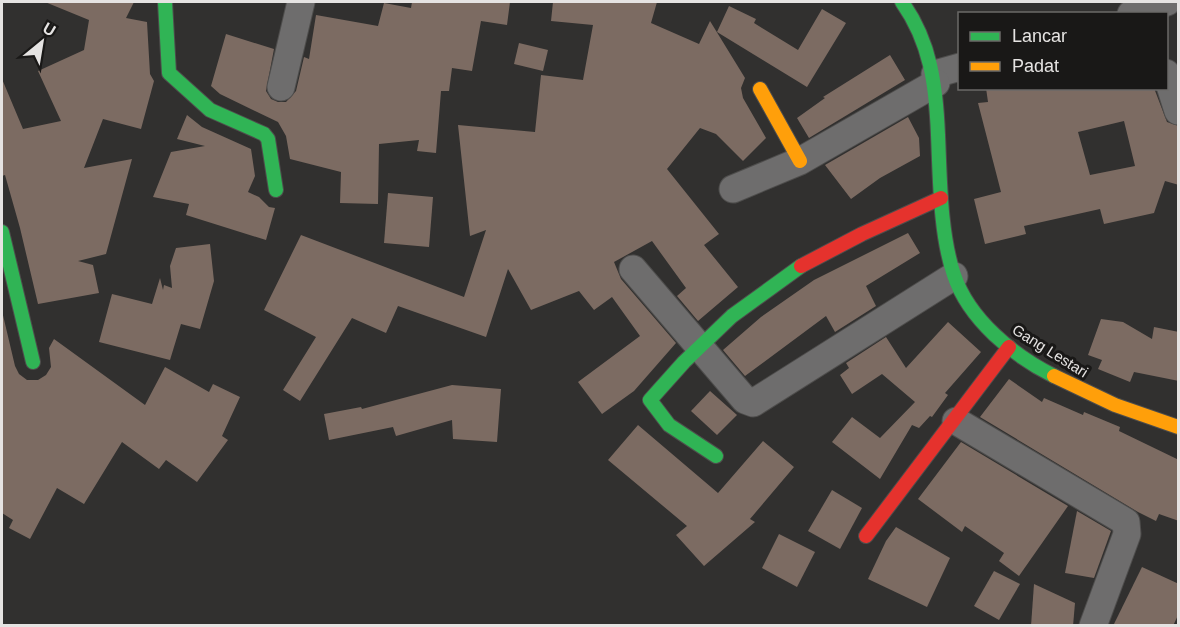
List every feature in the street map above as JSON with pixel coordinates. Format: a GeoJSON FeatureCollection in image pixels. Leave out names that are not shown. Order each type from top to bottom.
{"type":"FeatureCollection","features":[{"type":"Feature","properties":{"kind":"street"},"geometry":{"type":"LineString","coordinates":[[165,2],[170,73],[210,110],[264,134],[268,139],[276,190]]}},
{"type":"Feature","properties":{"kind":"street"},"geometry":{"type":"LineString","coordinates":[[281,87],[301,2]]}},
{"type":"Feature","properties":{"kind":"street","name":"Gang Lestari"},"geometry":{"type":"LineString","coordinates":[[902,2],[944,75],[941,198],[954,276],[966,303],[980,321],[1009,347],[1082,390],[1132,412],[1179,427]]}},
{"type":"Feature","properties":{"kind":"street"},"geometry":{"type":"LineString","coordinates":[[1139,12],[1167,2]]}},
{"type":"Feature","properties":{"kind":"street"},"geometry":{"type":"LineString","coordinates":[[733,189],[800,161],[944,75]]}},
{"type":"Feature","properties":{"kind":"street"},"geometry":{"type":"LineString","coordinates":[[1168,76],[1179,111]]}},
{"type":"Feature","properties":{"kind":"street"},"geometry":{"type":"LineString","coordinates":[[760,89],[800,161]]}},
{"type":"Feature","properties":{"kind":"street"},"geometry":{"type":"LineString","coordinates":[[716,456],[674,428],[650,400],[652,394],[698,347],[786,276],[873,229],[941,198]]}},
{"type":"Feature","properties":{"kind":"street"},"geometry":{"type":"LineString","coordinates":[[2,232],[33,362]]}},
{"type":"Feature","properties":{"kind":"street"},"geometry":{"type":"LineString","coordinates":[[633,269],[745,400],[753,403],[954,276]]}},
{"type":"Feature","properties":{"kind":"street"},"geometry":{"type":"LineString","coordinates":[[866,536],[956,421],[1009,347]]}},
{"type":"Feature","properties":{"kind":"street"},"geometry":{"type":"LineString","coordinates":[[956,421],[1126,522],[1127,534],[1093,626]]}},
{"type":"Feature","properties":{"kind":"building"},"geometry":{"type":"Polygon","coordinates":[[[45,2],[134,2],[126,18],[147,22],[150,74],[154,81],[141,129],[103,119],[84,168],[132,159],[106,254],[78,261],[93,265],[99,293],[38,304],[20,228],[5,175],[2,176],[2,79],[23,129],[61,121],[38,71],[84,50],[89,20],[45,2]]]}},
{"type":"Feature","properties":{"kind":"building"},"geometry":{"type":"Polygon","coordinates":[[[412,2],[510,2],[507,25],[481,21],[472,71],[452,68],[449,91],[441,91],[436,153],[417,151],[419,140],[379,144],[378,204],[340,203],[341,172],[290,159],[286,136],[278,122],[220,94],[211,86],[226,34],[274,49],[266,91],[271,99],[286,102],[296,91],[304,57],[309,59],[316,15],[378,26],[384,3],[411,8],[412,2]]]}},
{"type":"Feature","properties":{"kind":"building"},"geometry":{"type":"Polygon","coordinates":[[[553,2],[657,2],[651,23],[699,44],[710,21],[745,78],[741,88],[743,98],[766,138],[743,161],[716,134],[700,128],[667,169],[719,234],[704,245],[738,287],[698,321],[677,296],[686,288],[652,241],[614,262],[621,279],[676,343],[634,391],[602,414],[578,382],[640,336],[612,297],[594,310],[579,291],[531,310],[508,269],[486,337],[398,306],[386,333],[352,318],[300,401],[283,390],[316,337],[264,310],[301,235],[464,297],[486,230],[470,236],[458,125],[535,132],[541,75],[583,80],[593,25],[551,21],[553,2]]]}},
{"type":"Feature","properties":{"kind":"building"},"geometry":{"type":"Polygon","coordinates":[[[729,6],[756,19],[754,23],[798,50],[822,9],[846,23],[807,87],[717,32],[729,6]]]}},
{"type":"Feature","properties":{"kind":"building"},"geometry":{"type":"Polygon","coordinates":[[[519,43],[548,50],[543,71],[514,64],[519,43]]]}},
{"type":"Feature","properties":{"kind":"building"},"geometry":{"type":"Polygon","coordinates":[[[890,55],[905,80],[809,138],[797,118],[825,98],[823,97],[890,55]]]}},
{"type":"Feature","properties":{"kind":"building"},"geometry":{"type":"Polygon","coordinates":[[[986,90],[1155,90],[1167,122],[1179,126],[1179,185],[1165,181],[1154,213],[1104,224],[1100,209],[1024,226],[1026,234],[985,244],[974,199],[1001,192],[978,103],[988,102],[986,90]],[[1124,121],[1078,132],[1090,175],[1135,166],[1124,121]]]}},
{"type":"Feature","properties":{"kind":"building"},"geometry":{"type":"Polygon","coordinates":[[[187,115],[202,127],[251,149],[255,176],[248,192],[259,197],[269,207],[275,208],[266,240],[186,215],[189,204],[153,197],[171,152],[205,146],[177,139],[187,115]]]}},
{"type":"Feature","properties":{"kind":"building"},"geometry":{"type":"Polygon","coordinates":[[[908,117],[919,138],[920,156],[880,178],[851,199],[825,165],[908,117]]]}},
{"type":"Feature","properties":{"kind":"building"},"geometry":{"type":"Polygon","coordinates":[[[388,193],[433,197],[429,247],[384,243],[388,193]]]}},
{"type":"Feature","properties":{"kind":"building"},"geometry":{"type":"Polygon","coordinates":[[[908,233],[920,253],[866,286],[876,306],[835,332],[826,316],[745,376],[723,350],[761,317],[814,280],[908,233]]]}},
{"type":"Feature","properties":{"kind":"building"},"geometry":{"type":"Polygon","coordinates":[[[210,244],[214,281],[200,329],[181,324],[170,360],[99,342],[112,294],[152,304],[160,278],[163,290],[164,285],[172,288],[170,266],[176,248],[210,244]]]}},
{"type":"Feature","properties":{"kind":"building"},"geometry":{"type":"Polygon","coordinates":[[[2,311],[15,366],[19,374],[27,380],[38,380],[46,375],[51,367],[49,348],[54,339],[145,405],[165,367],[209,392],[213,384],[240,397],[222,436],[228,440],[197,482],[166,460],[159,469],[122,442],[84,504],[57,488],[30,539],[9,528],[13,520],[2,513],[2,311]]]}},
{"type":"Feature","properties":{"kind":"building"},"geometry":{"type":"Polygon","coordinates":[[[1101,319],[1123,322],[1152,339],[1154,327],[1179,332],[1179,381],[1134,372],[1130,382],[1098,369],[1102,360],[1088,355],[1101,319]]]}},
{"type":"Feature","properties":{"kind":"building"},"geometry":{"type":"Polygon","coordinates":[[[948,322],[981,352],[945,393],[948,395],[932,417],[930,416],[919,428],[912,425],[880,479],[832,442],[852,417],[880,438],[915,402],[882,374],[852,394],[840,375],[849,368],[846,363],[886,337],[906,368],[948,322]]]}},
{"type":"Feature","properties":{"kind":"building"},"geometry":{"type":"Polygon","coordinates":[[[1009,379],[1042,402],[1044,398],[1083,415],[1084,412],[1120,427],[1119,431],[1179,460],[1179,521],[1159,514],[1156,521],[1138,512],[980,417],[1009,379]]]}},
{"type":"Feature","properties":{"kind":"building"},"geometry":{"type":"Polygon","coordinates":[[[452,385],[501,389],[497,442],[453,439],[452,420],[396,436],[393,427],[329,440],[324,414],[361,407],[362,409],[452,385]]]}},
{"type":"Feature","properties":{"kind":"building"},"geometry":{"type":"Polygon","coordinates":[[[710,391],[737,415],[717,435],[691,411],[710,391]]]}},
{"type":"Feature","properties":{"kind":"building"},"geometry":{"type":"Polygon","coordinates":[[[638,425],[718,493],[763,441],[794,467],[750,519],[755,522],[704,566],[676,535],[687,526],[608,460],[638,425]]]}},
{"type":"Feature","properties":{"kind":"building"},"geometry":{"type":"Polygon","coordinates":[[[961,442],[1068,506],[1019,576],[999,561],[1004,553],[965,526],[962,532],[918,499],[961,442]]]}},
{"type":"Feature","properties":{"kind":"building"},"geometry":{"type":"Polygon","coordinates":[[[832,490],[862,508],[840,549],[808,531],[832,490]]]}},
{"type":"Feature","properties":{"kind":"building"},"geometry":{"type":"Polygon","coordinates":[[[1077,511],[1111,531],[1094,578],[1065,573],[1077,511]]]}},
{"type":"Feature","properties":{"kind":"building"},"geometry":{"type":"Polygon","coordinates":[[[896,527],[950,558],[927,607],[868,579],[886,541],[896,527]]]}},
{"type":"Feature","properties":{"kind":"building"},"geometry":{"type":"Polygon","coordinates":[[[779,534],[815,552],[797,587],[762,568],[779,534]]]}},
{"type":"Feature","properties":{"kind":"building"},"geometry":{"type":"Polygon","coordinates":[[[1142,567],[1179,584],[1179,613],[1173,626],[1113,626],[1142,567]]]}},
{"type":"Feature","properties":{"kind":"building"},"geometry":{"type":"Polygon","coordinates":[[[994,571],[1020,584],[999,620],[974,606],[994,571]]]}},
{"type":"Feature","properties":{"kind":"building"},"geometry":{"type":"Polygon","coordinates":[[[1034,584],[1075,603],[1073,626],[1031,626],[1034,584]]]}},
{"type":"Feature","properties":{"kind":"traffic: fast"},"geometry":{"type":"LineString","coordinates":[[165,2],[169,73],[210,110],[264,134],[268,139],[276,190]]}},
{"type":"Feature","properties":{"kind":"traffic: fast"},"geometry":{"type":"LineString","coordinates":[[902,2],[920,33],[930,66],[937,117],[943,224],[954,275],[970,307],[995,335],[1024,358],[1054,376]]}},
{"type":"Feature","properties":{"kind":"traffic: fast"},"geometry":{"type":"LineString","coordinates":[[2,232],[33,362]]}},
{"type":"Feature","properties":{"kind":"traffic: fast"},"geometry":{"type":"LineString","coordinates":[[716,456],[669,425],[650,400],[684,362],[732,316],[801,266]]}},
{"type":"Feature","properties":{"kind":"traffic: slow"},"geometry":{"type":"LineString","coordinates":[[760,89],[800,161]]}},
{"type":"Feature","properties":{"kind":"traffic: slow"},"geometry":{"type":"LineString","coordinates":[[1054,376],[1115,405],[1178,427]]}},
{"type":"Feature","properties":{"kind":"traffic: jam"},"geometry":{"type":"LineString","coordinates":[[801,266],[862,234],[941,198]]}},
{"type":"Feature","properties":{"kind":"traffic: jam"},"geometry":{"type":"LineString","coordinates":[[866,536],[1009,347]]}}]}
